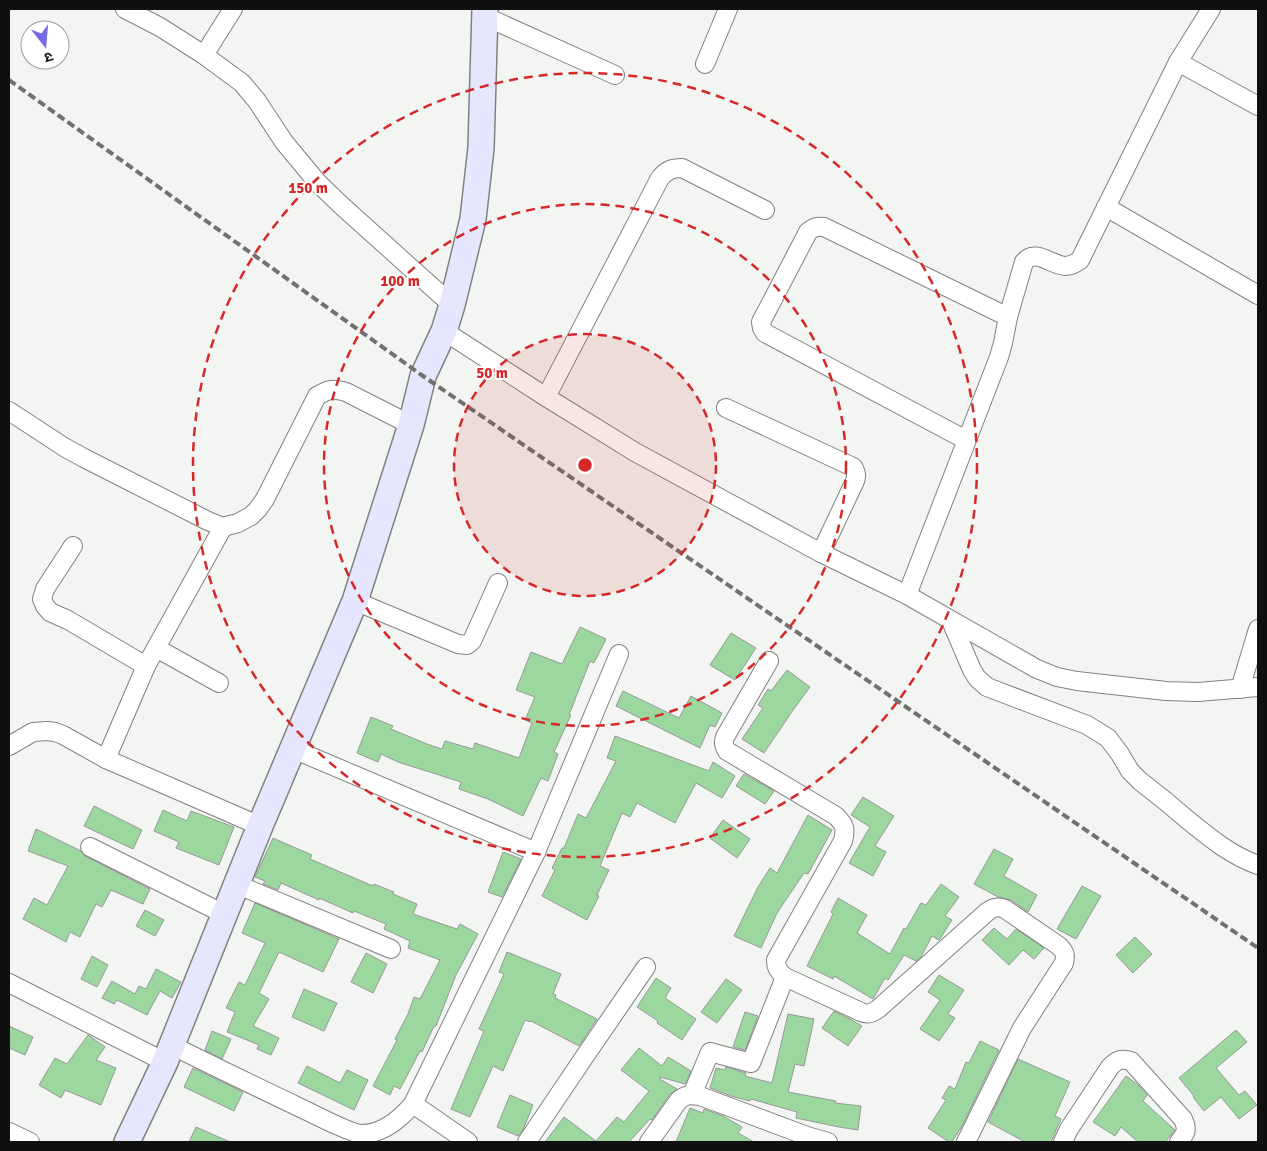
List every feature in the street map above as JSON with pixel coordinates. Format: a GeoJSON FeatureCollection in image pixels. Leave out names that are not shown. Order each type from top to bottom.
{"type":"FeatureCollection","features":[{"type":"Feature","properties":{"kind":"main road"},"geometry":{"type":"LineString","coordinates":[[127,1142],[168,1053],[236,884],[355,601],[412,425],[424,376],[444,331],[466,256],[473,219],[481,148],[485,12]]}},
{"type":"Feature","properties":{"kind":"street"},"geometry":{"type":"LineString","coordinates":[[125,9],[204,55],[242,83],[257,101],[284,142],[318,183],[452,305]]}},
{"type":"Feature","properties":{"kind":"street"},"geometry":{"type":"LineString","coordinates":[[204,55],[233,9]]}},
{"type":"Feature","properties":{"kind":"street"},"geometry":{"type":"LineString","coordinates":[[705,64],[728,9]]}},
{"type":"Feature","properties":{"kind":"street"},"geometry":{"type":"LineString","coordinates":[[907,595],[999,357],[1024,262],[1032,256],[1064,266],[1075,264],[1080,260],[1178,62],[1211,9]]}},
{"type":"Feature","properties":{"kind":"street"},"geometry":{"type":"LineString","coordinates":[[485,12],[615,75]]}},
{"type":"Feature","properties":{"kind":"street"},"geometry":{"type":"LineString","coordinates":[[1178,62],[1258,106]]}},
{"type":"Feature","properties":{"kind":"street"},"geometry":{"type":"LineString","coordinates":[[546,397],[660,178],[665,172],[673,168],[682,168],[765,210]]}},
{"type":"Feature","properties":{"kind":"street"},"geometry":{"type":"LineString","coordinates":[[1106,207],[1258,295]]}},
{"type":"Feature","properties":{"kind":"street"},"geometry":{"type":"LineString","coordinates":[[966,440],[765,334],[761,322],[808,232],[819,226],[1008,317]]}},
{"type":"Feature","properties":{"kind":"street"},"geometry":{"type":"LineString","coordinates":[[444,331],[635,452],[821,553],[907,595],[1037,669],[1077,682],[1166,691],[1198,692],[1258,688]]}},
{"type":"Feature","properties":{"kind":"street"},"geometry":{"type":"LineString","coordinates":[[9,411],[84,458],[223,527],[238,523],[251,516],[258,509],[265,499],[317,396],[327,390],[336,389],[346,392],[412,425]]}},
{"type":"Feature","properties":{"kind":"street"},"geometry":{"type":"LineString","coordinates":[[726,408],[853,467],[856,471],[855,481],[821,553]]}},
{"type":"Feature","properties":{"kind":"street"},"geometry":{"type":"LineString","coordinates":[[106,759],[146,666],[223,527]]}},
{"type":"Feature","properties":{"kind":"street"},"geometry":{"type":"LineString","coordinates":[[73,546],[45,590],[42,599],[45,606],[50,612],[68,620],[146,666]]}},
{"type":"Feature","properties":{"kind":"street"},"geometry":{"type":"LineString","coordinates":[[355,601],[458,644],[467,644],[472,641],[498,583]]}},
{"type":"Feature","properties":{"kind":"street"},"geometry":{"type":"LineString","coordinates":[[951,621],[972,670],[977,678],[987,687],[1087,725],[1098,731],[1108,738],[1130,771],[1140,781],[1210,837],[1230,851],[1258,865]]}},
{"type":"Feature","properties":{"kind":"street"},"geometry":{"type":"LineString","coordinates":[[1240,689],[1258,629]]}},
{"type":"Feature","properties":{"kind":"street"},"geometry":{"type":"LineString","coordinates":[[156,648],[218,683]]}},
{"type":"Feature","properties":{"kind":"street"},"geometry":{"type":"LineString","coordinates":[[9,983],[362,1138],[390,1125],[405,1114],[414,1104],[536,852],[620,654]]}},
{"type":"Feature","properties":{"kind":"street"},"geometry":{"type":"LineString","coordinates":[[769,661],[725,737],[724,746],[727,751],[836,816],[843,822],[845,831],[843,841],[776,960],[776,966],[785,977],[866,1014],[873,1013],[993,907],[1005,909],[1065,951],[1064,963],[1022,1028],[966,1142]]}},
{"type":"Feature","properties":{"kind":"street"},"geometry":{"type":"LineString","coordinates":[[9,746],[33,732],[47,730],[55,732],[106,759],[260,826]]}},
{"type":"Feature","properties":{"kind":"street"},"geometry":{"type":"LineString","coordinates":[[293,749],[536,852]]}},
{"type":"Feature","properties":{"kind":"street"},"geometry":{"type":"LineString","coordinates":[[90,847],[224,914]]}},
{"type":"Feature","properties":{"kind":"street"},"geometry":{"type":"LineString","coordinates":[[236,884],[391,949]]}},
{"type":"Feature","properties":{"kind":"street"},"geometry":{"type":"LineString","coordinates":[[527,1142],[646,967]]}},
{"type":"Feature","properties":{"kind":"street"},"geometry":{"type":"LineString","coordinates":[[692,1095],[710,1052],[751,1063],[785,977]]}},
{"type":"Feature","properties":{"kind":"street"},"geometry":{"type":"LineString","coordinates":[[1063,1142],[1110,1067],[1115,1061],[1123,1059],[1131,1061],[1183,1120],[1186,1127],[1185,1133],[1179,1142]]}},
{"type":"Feature","properties":{"kind":"street"},"geometry":{"type":"LineString","coordinates":[[649,1142],[679,1100],[684,1096],[692,1095],[700,1096],[828,1142]]}},
{"type":"Feature","properties":{"kind":"street"},"geometry":{"type":"LineString","coordinates":[[414,1104],[468,1142]]}},
{"type":"Feature","properties":{"kind":"street"},"geometry":{"type":"LineString","coordinates":[[9,1132],[30,1142]]}},
{"type":"Feature","properties":{"kind":"building"},"geometry":{"type":"Polygon","coordinates":[[[580,627],[606,639],[594,663],[590,661],[569,715],[571,715],[554,752],[558,754],[548,781],[541,778],[523,816],[488,799],[459,789],[461,782],[398,762],[381,754],[378,762],[357,753],[371,717],[393,726],[391,729],[442,749],[445,741],[473,749],[475,743],[519,758],[532,723],[525,720],[535,697],[516,690],[531,652],[562,664],[580,627]]]}},
{"type":"Feature","properties":{"kind":"building"},"geometry":{"type":"Polygon","coordinates":[[[731,633],[756,648],[735,680],[710,665],[731,633]]]}},
{"type":"Feature","properties":{"kind":"building"},"geometry":{"type":"Polygon","coordinates":[[[787,670],[810,687],[764,753],[742,739],[763,708],[758,705],[768,689],[771,691],[787,670]]]}},
{"type":"Feature","properties":{"kind":"building"},"geometry":{"type":"Polygon","coordinates":[[[623,691],[679,718],[691,696],[722,713],[715,727],[710,725],[700,748],[616,706],[623,691]]]}},
{"type":"Feature","properties":{"kind":"building"},"geometry":{"type":"Polygon","coordinates":[[[615,736],[709,771],[713,762],[735,776],[722,798],[696,783],[675,823],[637,803],[630,817],[622,813],[600,866],[609,870],[587,920],[542,896],[555,870],[552,868],[562,848],[564,848],[578,814],[586,818],[616,761],[607,758],[615,736]]]}},
{"type":"Feature","properties":{"kind":"building"},"geometry":{"type":"Polygon","coordinates":[[[744,774],[774,791],[765,804],[736,786],[744,774]]]}},
{"type":"Feature","properties":{"kind":"building"},"geometry":{"type":"Polygon","coordinates":[[[863,797],[894,816],[875,846],[886,852],[873,876],[849,863],[870,827],[851,815],[863,797]]]}},
{"type":"Feature","properties":{"kind":"building"},"geometry":{"type":"Polygon","coordinates":[[[94,806],[142,830],[133,849],[84,826],[94,806]]]}},
{"type":"Feature","properties":{"kind":"building"},"geometry":{"type":"Polygon","coordinates":[[[163,810],[187,821],[191,811],[234,827],[219,865],[176,848],[179,842],[154,831],[163,810]]]}},
{"type":"Feature","properties":{"kind":"building"},"geometry":{"type":"Polygon","coordinates":[[[808,815],[832,830],[808,874],[804,873],[777,913],[761,948],[734,936],[758,887],[770,868],[777,873],[808,815]]]}},
{"type":"Feature","properties":{"kind":"building"},"geometry":{"type":"Polygon","coordinates":[[[723,820],[750,839],[737,858],[710,838],[723,820]]]}},
{"type":"Feature","properties":{"kind":"building"},"geometry":{"type":"Polygon","coordinates":[[[36,829],[150,889],[143,904],[111,890],[102,907],[96,904],[80,937],[70,932],[66,942],[23,919],[34,898],[47,905],[68,866],[28,851],[36,829]]]}},
{"type":"Feature","properties":{"kind":"building"},"geometry":{"type":"Polygon","coordinates":[[[273,838],[312,855],[310,859],[373,886],[374,884],[394,892],[393,894],[417,904],[413,914],[457,929],[460,924],[478,934],[456,975],[436,1026],[434,1026],[422,1052],[420,1051],[400,1089],[394,1086],[390,1095],[373,1086],[397,1040],[395,1039],[408,1014],[414,997],[420,999],[440,960],[408,948],[410,941],[384,929],[386,924],[354,911],[353,913],[319,898],[319,900],[281,883],[278,890],[263,884],[265,881],[255,877],[273,838]]]}},
{"type":"Feature","properties":{"kind":"building"},"geometry":{"type":"Polygon","coordinates":[[[994,849],[1013,859],[1004,876],[1037,895],[1028,912],[1011,900],[998,897],[974,884],[994,849]]]}},
{"type":"Feature","properties":{"kind":"building"},"geometry":{"type":"Polygon","coordinates":[[[503,852],[521,859],[502,897],[488,892],[503,852]]]}},
{"type":"Feature","properties":{"kind":"building"},"geometry":{"type":"Polygon","coordinates":[[[941,884],[959,897],[945,916],[952,920],[939,940],[932,936],[921,957],[916,961],[904,955],[888,980],[885,978],[873,999],[834,976],[833,979],[807,966],[833,914],[831,912],[838,898],[867,915],[857,933],[890,954],[904,928],[906,929],[921,903],[926,905],[941,884]]]}},
{"type":"Feature","properties":{"kind":"building"},"geometry":{"type":"Polygon","coordinates":[[[1082,886],[1101,896],[1076,939],[1057,929],[1082,886]]]}},
{"type":"Feature","properties":{"kind":"building"},"geometry":{"type":"Polygon","coordinates":[[[255,903],[339,939],[323,972],[279,952],[259,993],[269,999],[253,1026],[279,1038],[271,1055],[257,1049],[259,1045],[227,1032],[235,1012],[226,1008],[239,982],[245,985],[265,943],[242,933],[255,903]]]}},
{"type":"Feature","properties":{"kind":"building"},"geometry":{"type":"Polygon","coordinates":[[[145,910],[164,920],[155,936],[136,926],[145,910]]]}},
{"type":"Feature","properties":{"kind":"building"},"geometry":{"type":"Polygon","coordinates":[[[994,928],[1007,939],[1016,929],[1044,948],[1034,959],[1023,950],[1009,965],[982,940],[994,928]]]}},
{"type":"Feature","properties":{"kind":"building"},"geometry":{"type":"Polygon","coordinates":[[[1135,937],[1152,954],[1133,973],[1116,955],[1135,937]]]}},
{"type":"Feature","properties":{"kind":"building"},"geometry":{"type":"Polygon","coordinates":[[[507,952],[561,974],[553,994],[556,995],[555,998],[597,1019],[579,1046],[531,1021],[525,1020],[503,1071],[493,1066],[470,1117],[451,1109],[484,1031],[479,1029],[504,974],[499,972],[507,952]]]}},
{"type":"Feature","properties":{"kind":"building"},"geometry":{"type":"Polygon","coordinates":[[[366,953],[387,964],[373,993],[351,982],[366,953]]]}},
{"type":"Feature","properties":{"kind":"building"},"geometry":{"type":"Polygon","coordinates":[[[92,956],[108,965],[97,987],[81,979],[92,956]]]}},
{"type":"Feature","properties":{"kind":"building"},"geometry":{"type":"Polygon","coordinates":[[[156,969],[181,982],[172,998],[160,991],[147,1015],[117,1000],[114,1004],[102,998],[112,981],[135,994],[139,986],[146,989],[156,969]]]}},
{"type":"Feature","properties":{"kind":"building"},"geometry":{"type":"Polygon","coordinates":[[[939,975],[964,990],[948,1014],[955,1018],[939,1041],[920,1029],[940,1000],[928,992],[939,975]]]}},
{"type":"Feature","properties":{"kind":"building"},"geometry":{"type":"Polygon","coordinates":[[[656,978],[671,988],[665,998],[696,1019],[682,1040],[637,1007],[656,978]]]}},
{"type":"Feature","properties":{"kind":"building"},"geometry":{"type":"Polygon","coordinates":[[[726,979],[742,990],[717,1023],[701,1012],[726,979]]]}},
{"type":"Feature","properties":{"kind":"building"},"geometry":{"type":"Polygon","coordinates":[[[304,989],[337,1003],[324,1031],[292,1017],[304,989]]]}},
{"type":"Feature","properties":{"kind":"building"},"geometry":{"type":"Polygon","coordinates":[[[834,1011],[862,1026],[848,1046],[822,1028],[834,1011]]]}},
{"type":"Feature","properties":{"kind":"building"},"geometry":{"type":"Polygon","coordinates":[[[745,1012],[758,1016],[745,1050],[733,1047],[745,1012]]]}},
{"type":"Feature","properties":{"kind":"building"},"geometry":{"type":"Polygon","coordinates":[[[788,1014],[814,1019],[804,1066],[795,1064],[788,1092],[836,1101],[835,1103],[861,1106],[858,1130],[796,1118],[797,1112],[751,1099],[750,1101],[731,1096],[710,1088],[716,1068],[725,1070],[726,1067],[746,1073],[745,1076],[772,1083],[788,1014]]]}},
{"type":"Feature","properties":{"kind":"building"},"geometry":{"type":"Polygon","coordinates":[[[9,1026],[33,1037],[25,1055],[9,1048],[9,1026]]]}},
{"type":"Feature","properties":{"kind":"building"},"geometry":{"type":"Polygon","coordinates":[[[1236,1030],[1247,1042],[1216,1068],[1239,1095],[1245,1091],[1257,1105],[1239,1119],[1221,1097],[1204,1111],[1179,1078],[1236,1030]]]}},
{"type":"Feature","properties":{"kind":"building"},"geometry":{"type":"Polygon","coordinates":[[[212,1031],[231,1039],[222,1059],[205,1050],[212,1031]]]}},
{"type":"Feature","properties":{"kind":"building"},"geometry":{"type":"Polygon","coordinates":[[[88,1035],[105,1047],[96,1060],[116,1068],[101,1105],[65,1090],[61,1098],[39,1085],[55,1058],[67,1064],[88,1035]]]}},
{"type":"Feature","properties":{"kind":"building"},"geometry":{"type":"Polygon","coordinates":[[[980,1041],[999,1050],[962,1126],[952,1142],[949,1142],[928,1128],[946,1100],[942,1098],[949,1086],[955,1089],[966,1062],[969,1063],[980,1041]]]}},
{"type":"Feature","properties":{"kind":"building"},"geometry":{"type":"Polygon","coordinates":[[[639,1048],[662,1066],[668,1057],[691,1071],[685,1084],[660,1077],[660,1079],[677,1089],[670,1094],[652,1120],[650,1119],[629,1142],[545,1142],[564,1117],[596,1141],[617,1117],[624,1122],[649,1091],[621,1070],[639,1048]]]}},
{"type":"Feature","properties":{"kind":"building"},"geometry":{"type":"Polygon","coordinates":[[[1018,1059],[1070,1082],[1055,1116],[1061,1119],[1051,1142],[1025,1142],[988,1122],[1018,1059]]]}},
{"type":"Feature","properties":{"kind":"building"},"geometry":{"type":"Polygon","coordinates":[[[307,1066],[340,1083],[347,1070],[368,1080],[354,1110],[298,1083],[307,1066]]]}},
{"type":"Feature","properties":{"kind":"building"},"geometry":{"type":"Polygon","coordinates":[[[193,1068],[243,1092],[234,1111],[184,1087],[193,1068]]]}},
{"type":"Feature","properties":{"kind":"building"},"geometry":{"type":"Polygon","coordinates":[[[1126,1076],[1147,1095],[1143,1101],[1175,1130],[1165,1142],[1138,1142],[1121,1127],[1115,1136],[1093,1122],[1126,1076]]]}},
{"type":"Feature","properties":{"kind":"building"},"geometry":{"type":"Polygon","coordinates":[[[510,1095],[533,1105],[523,1130],[518,1136],[497,1127],[510,1095]]]}},
{"type":"Feature","properties":{"kind":"building"},"geometry":{"type":"Polygon","coordinates":[[[690,1108],[703,1113],[704,1109],[723,1116],[742,1127],[738,1133],[754,1142],[676,1142],[690,1108]]]}},
{"type":"Feature","properties":{"kind":"building"},"geometry":{"type":"Polygon","coordinates":[[[196,1127],[230,1142],[189,1142],[196,1127]]]}},
{"type":"Feature","properties":{"kind":"railway"},"geometry":{"type":"LineString","coordinates":[[9,80],[423,376],[1258,948]]}}]}
